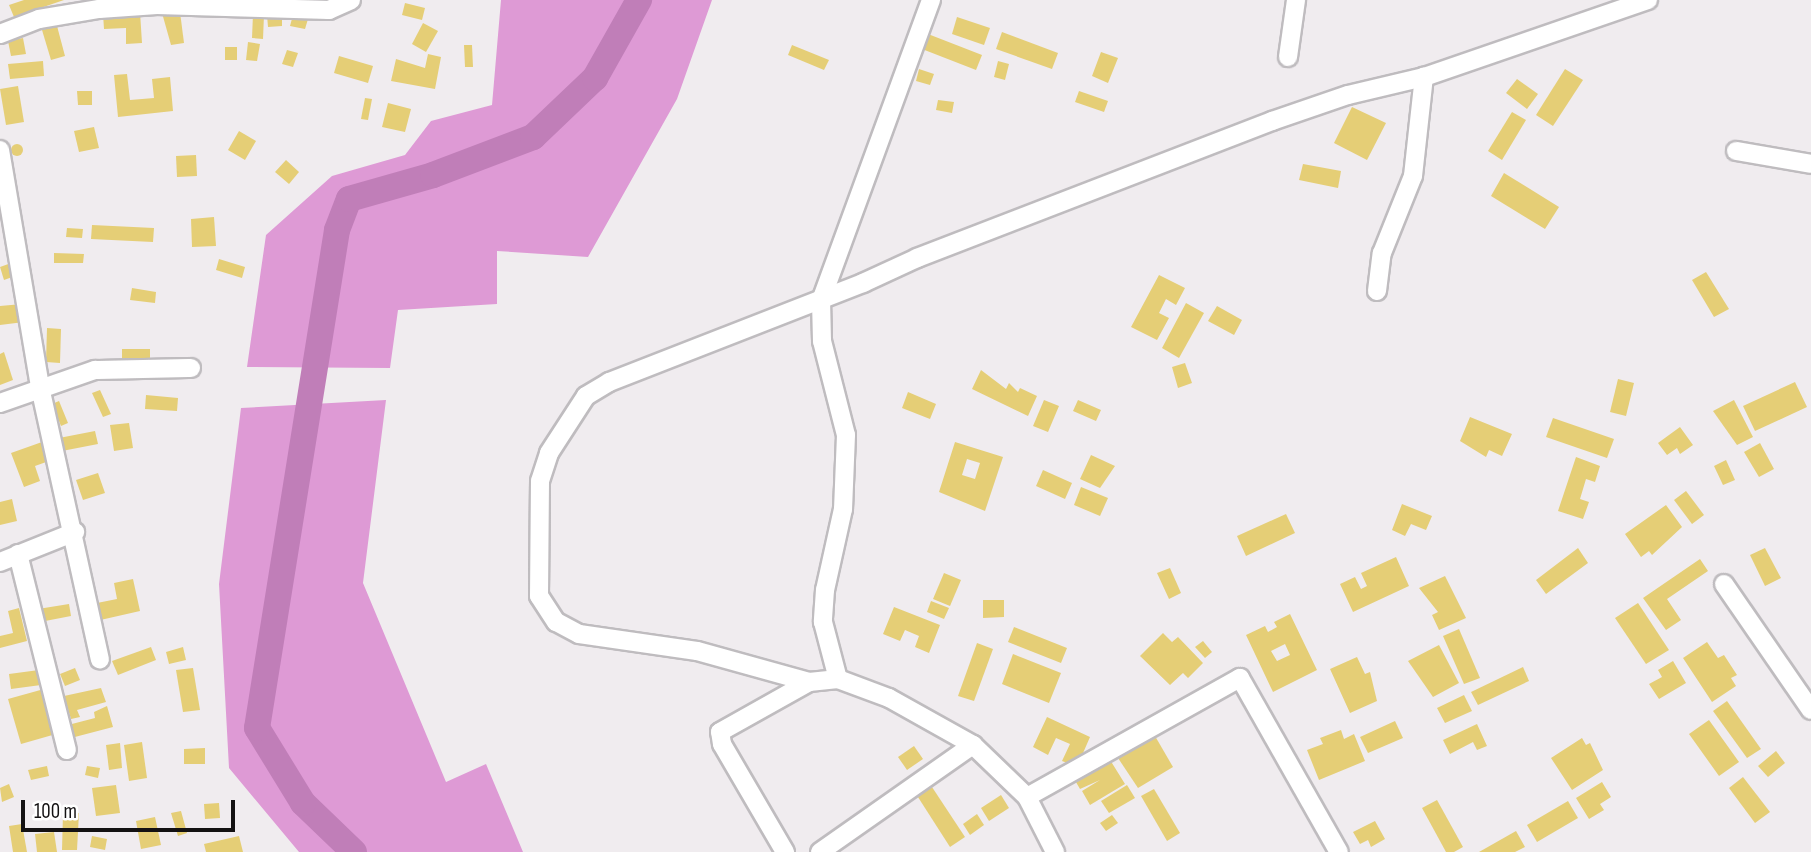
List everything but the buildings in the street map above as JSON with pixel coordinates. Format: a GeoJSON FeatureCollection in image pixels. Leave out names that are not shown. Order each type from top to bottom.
{"type":"FeatureCollection","features":[{"type":"Feature","properties":{"kind":"street"},"geometry":{"type":"LineString","coordinates":[[0,34],[39,19],[99,9],[157,5],[329,10],[351,0]]}},
{"type":"Feature","properties":{"kind":"street"},"geometry":{"type":"LineString","coordinates":[[838,679],[823,622],[844,509],[846,435],[822,341],[821,300],[931,0]]}},
{"type":"Feature","properties":{"kind":"street"},"geometry":{"type":"LineString","coordinates":[[1288,57],[1296,0]]}},
{"type":"Feature","properties":{"kind":"street"},"geometry":{"type":"LineString","coordinates":[[1055,852],[1027,797],[973,745],[889,698],[838,679],[809,682],[697,651],[579,634],[556,622],[539,596],[537,514],[549,453],[586,396],[609,382],[821,300],[982,232],[1272,121],[1348,95],[1424,78],[1648,0]]}},
{"type":"Feature","properties":{"kind":"street"},"geometry":{"type":"LineString","coordinates":[[1377,291],[1381,253],[1413,176],[1424,78]]}},
{"type":"Feature","properties":{"kind":"street"},"geometry":{"type":"LineString","coordinates":[[0,150],[40,387],[75,532],[100,659]]}},
{"type":"Feature","properties":{"kind":"street"},"geometry":{"type":"LineString","coordinates":[[1736,151],[1811,164]]}},
{"type":"Feature","properties":{"kind":"street"},"geometry":{"type":"LineString","coordinates":[[0,403],[95,370],[191,368]]}},
{"type":"Feature","properties":{"kind":"street"},"geometry":{"type":"LineString","coordinates":[[0,562],[75,532]]}},
{"type":"Feature","properties":{"kind":"street"},"geometry":{"type":"LineString","coordinates":[[18,554],[67,750]]}},
{"type":"Feature","properties":{"kind":"street"},"geometry":{"type":"LineString","coordinates":[[1724,584],[1811,710]]}},
{"type":"Feature","properties":{"kind":"street"},"geometry":{"type":"LineString","coordinates":[[1027,797],[1240,678],[1339,852]]}},
{"type":"Feature","properties":{"kind":"street"},"geometry":{"type":"LineString","coordinates":[[785,852],[722,744],[720,732],[809,682]]}},
{"type":"Feature","properties":{"kind":"street"},"geometry":{"type":"LineString","coordinates":[[820,852],[973,745]]}},
{"type":"Feature","properties":{"kind":"shaded area"},"geometry":{"type":"Polygon","coordinates":[[[501,0],[712,0],[677,99],[588,257],[497,251],[497,304],[398,310],[390,368],[247,367],[266,235],[332,176],[405,155],[431,121],[492,105],[501,0]]]}},
{"type":"Feature","properties":{"kind":"shaded area"},"geometry":{"type":"Polygon","coordinates":[[[386,400],[363,583],[446,782],[486,764],[523,852],[299,852],[229,768],[219,584],[241,408],[386,400]]]}},
{"type":"Feature","properties":{"kind":"waterway"},"geometry":{"type":"LineString","coordinates":[[354,852],[303,803],[257,728],[337,230],[349,199],[433,175],[533,137],[595,78],[639,0]]}}]}
